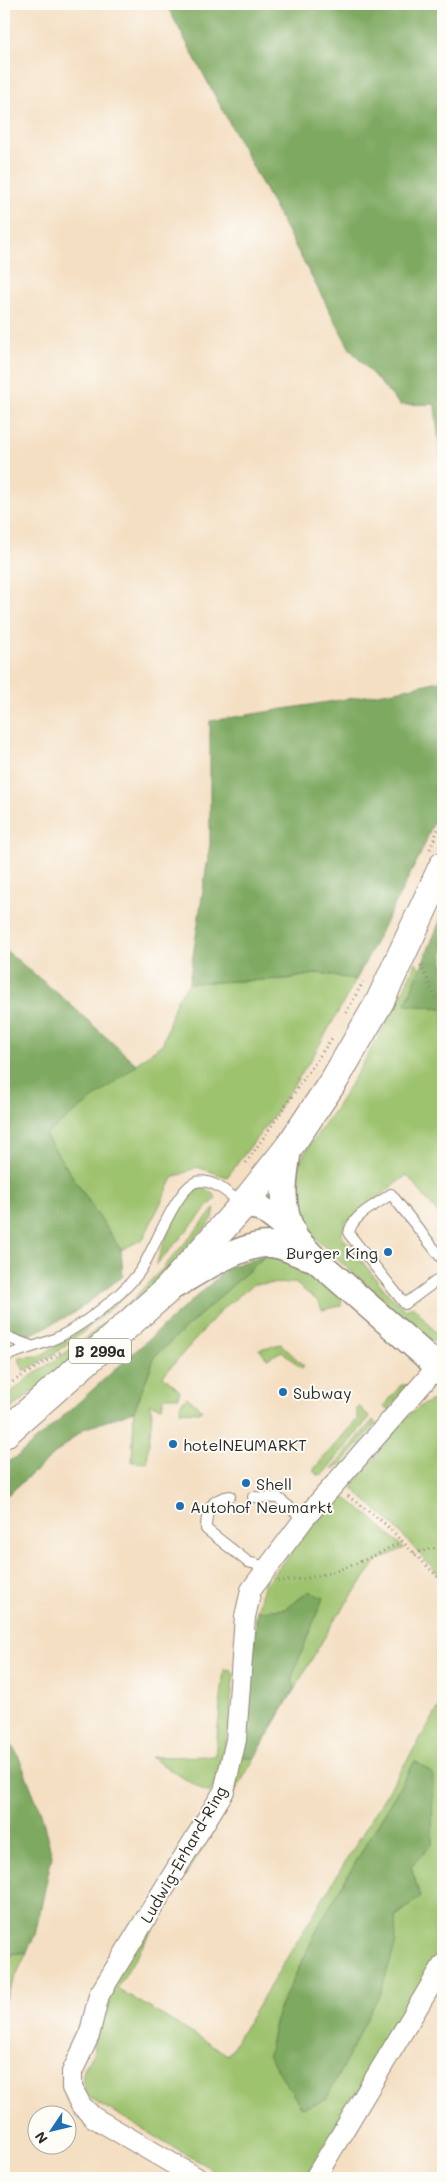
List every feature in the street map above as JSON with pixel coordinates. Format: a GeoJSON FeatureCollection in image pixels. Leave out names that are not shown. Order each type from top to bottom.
{"type":"FeatureCollection","features":[{"type":"Feature","properties":{"kind":"main road","name":"B 299a"},"geometry":{"type":"LineString","coordinates":[[4,1434],[167,1290],[243,1205],[289,1147],[335,1079],[376,1008],[407,946],[443,866]]}},
{"type":"Feature","properties":{"kind":"street"},"geometry":{"type":"LineString","coordinates":[[287,1242],[288,1221],[283,1202],[283,1184],[289,1147]]}},
{"type":"Feature","properties":{"kind":"street"},"geometry":{"type":"LineString","coordinates":[[243,1205],[253,1224],[287,1242],[315,1260],[442,1365]]}},
{"type":"Feature","properties":{"kind":"street"},"geometry":{"type":"LineString","coordinates":[[167,1290],[236,1252],[287,1242]]}},
{"type":"Feature","properties":{"kind":"street","name":"Ludwig-Erhard-Ring"},"geometry":{"type":"LineString","coordinates":[[197,2178],[92,2117],[81,2105],[72,2088],[72,2072],[89,2036],[99,1995],[224,1791],[236,1740],[247,1603],[251,1590],[304,1519],[442,1365]]}},
{"type":"Feature","properties":{"kind":"street"},"geometry":{"type":"LineString","coordinates":[[315,2178],[443,1965]]}},
{"type":"Feature","properties":{"kind":"lane"},"geometry":{"type":"LineString","coordinates":[[4,1357],[55,1338],[72,1329],[121,1292],[135,1278],[154,1246],[176,1202],[190,1184],[198,1181],[213,1183],[243,1205]]}},
{"type":"Feature","properties":{"kind":"lane"},"geometry":{"type":"LineString","coordinates":[[443,1260],[391,1194],[353,1222],[349,1234],[405,1304],[443,1276]]}},
{"type":"Feature","properties":{"kind":"lane"},"geometry":{"type":"LineString","coordinates":[[4,1336],[31,1346]]}},
{"type":"Feature","properties":{"kind":"lane"},"geometry":{"type":"LineString","coordinates":[[230,1496],[212,1503],[206,1516],[206,1529],[248,1562],[264,1571]]}},
{"type":"Feature","properties":{"kind":"lane"},"geometry":{"type":"LineString","coordinates":[[254,1497],[278,1498],[304,1519]]}},
{"type":"Feature","properties":{"kind":"path"},"geometry":{"type":"LineString","coordinates":[[418,959],[436,999],[443,999]]}},
{"type":"Feature","properties":{"kind":"path"},"geometry":{"type":"LineString","coordinates":[[334,1486],[366,1509],[402,1541],[443,1582]]}},
{"type":"Feature","properties":{"kind":"path"},"geometry":{"type":"LineString","coordinates":[[264,1571],[279,1581],[312,1576],[371,1559],[402,1541]]}},
{"type":"Feature","properties":{"kind":"path"},"geometry":{"type":"LineString","coordinates":[[414,1553],[443,1548]]}},
{"type":"Feature","properties":{"kind":"green space"},"geometry":{"type":"Polygon","coordinates":[[[166,4],[443,4],[443,466],[441,466],[435,404],[400,405],[350,349],[166,4]]]}},
{"type":"Feature","properties":{"kind":"green space"},"geometry":{"type":"Polygon","coordinates":[[[443,680],[443,799],[421,853],[356,980],[321,973],[286,979],[189,983],[210,844],[210,721],[396,691],[443,680]]]}},
{"type":"Feature","properties":{"kind":"green space"},"geometry":{"type":"Polygon","coordinates":[[[443,914],[443,1008],[405,1005],[443,914]]]}},
{"type":"Feature","properties":{"kind":"green space"},"geometry":{"type":"Polygon","coordinates":[[[4,949],[62,997],[137,1065],[45,1135],[121,1250],[123,1276],[74,1313],[28,1336],[4,1325],[4,949]]]}},
{"type":"Feature","properties":{"kind":"green space"},"geometry":{"type":"Polygon","coordinates":[[[416,962],[420,969],[406,1005],[443,1008],[443,1220],[407,1175],[346,1222],[342,1233],[344,1239],[388,1294],[406,1310],[413,1306],[439,1336],[443,1333],[443,1340],[439,1341],[428,1340],[416,1332],[304,1228],[292,1207],[295,1171],[307,1149],[336,1108],[364,1062],[397,1004],[416,962]]]}},
{"type":"Feature","properties":{"kind":"green space"},"geometry":{"type":"Polygon","coordinates":[[[321,973],[356,980],[312,1058],[269,1122],[227,1177],[197,1167],[173,1178],[143,1239],[121,1250],[45,1135],[163,1043],[176,1001],[189,983],[286,979],[321,973]]]}},
{"type":"Feature","properties":{"kind":"green space"},"geometry":{"type":"Polygon","coordinates":[[[202,1188],[210,1191],[216,1198],[156,1265],[179,1211],[193,1193],[202,1188]]]}},
{"type":"Feature","properties":{"kind":"green space"},"geometry":{"type":"Polygon","coordinates":[[[215,1208],[213,1218],[207,1226],[149,1290],[47,1380],[4,1414],[4,1398],[27,1379],[80,1343],[132,1300],[164,1267],[215,1208]]]}},
{"type":"Feature","properties":{"kind":"green space"},"geometry":{"type":"Polygon","coordinates":[[[267,1254],[305,1268],[342,1296],[341,1306],[322,1310],[319,1302],[295,1283],[254,1284],[222,1309],[163,1376],[180,1391],[178,1397],[164,1397],[162,1407],[149,1404],[152,1412],[147,1463],[132,1462],[134,1411],[155,1356],[267,1254]]]}},
{"type":"Feature","properties":{"kind":"green space"},"geometry":{"type":"Polygon","coordinates":[[[267,1254],[155,1356],[134,1411],[84,1429],[4,1498],[4,1464],[18,1456],[229,1267],[267,1254]]]}},
{"type":"Feature","properties":{"kind":"green space"},"geometry":{"type":"Polygon","coordinates":[[[130,1291],[87,1329],[54,1354],[24,1371],[18,1357],[40,1356],[69,1338],[130,1291]]]}},
{"type":"Feature","properties":{"kind":"green space"},"geometry":{"type":"Polygon","coordinates":[[[281,1344],[304,1366],[301,1368],[282,1351],[267,1359],[259,1349],[281,1344]]]}},
{"type":"Feature","properties":{"kind":"green space"},"geometry":{"type":"Polygon","coordinates":[[[401,1385],[408,1385],[388,1410],[384,1406],[401,1385]]]}},
{"type":"Feature","properties":{"kind":"green space"},"geometry":{"type":"Polygon","coordinates":[[[187,1397],[202,1410],[199,1412],[180,1411],[181,1403],[187,1397]]]}},
{"type":"Feature","properties":{"kind":"green space"},"geometry":{"type":"Polygon","coordinates":[[[443,1398],[443,1579],[392,1524],[353,1489],[354,1483],[405,1420],[429,1401],[443,1398]]]}},
{"type":"Feature","properties":{"kind":"green space"},"geometry":{"type":"Polygon","coordinates":[[[359,1406],[370,1417],[323,1474],[318,1475],[314,1472],[314,1469],[357,1419],[357,1409],[359,1406]]]}},
{"type":"Feature","properties":{"kind":"green space"},"geometry":{"type":"Polygon","coordinates":[[[373,1420],[376,1424],[342,1464],[332,1469],[373,1420]]]}},
{"type":"Feature","properties":{"kind":"green space"},"geometry":{"type":"Polygon","coordinates":[[[342,1496],[367,1514],[404,1548],[377,1561],[335,1619],[209,1837],[117,1988],[228,2055],[443,1701],[443,1945],[431,1971],[307,2178],[227,2178],[88,2097],[83,2084],[83,2074],[94,2051],[93,2046],[104,2001],[241,1756],[257,1611],[264,1585],[337,1497],[342,1496]],[[415,1761],[324,1916],[277,2013],[420,1897],[411,1866],[415,1761]]]}},
{"type":"Feature","properties":{"kind":"green space"},"geometry":{"type":"Polygon","coordinates":[[[309,1591],[323,1598],[292,1677],[294,1689],[254,1759],[241,1756],[257,1611],[286,1609],[309,1591]]]}},
{"type":"Feature","properties":{"kind":"green space"},"geometry":{"type":"Polygon","coordinates":[[[224,1669],[231,1670],[234,1674],[229,1720],[221,1767],[209,1794],[150,1757],[215,1756],[224,1669]]]}},
{"type":"Feature","properties":{"kind":"green space"},"geometry":{"type":"Polygon","coordinates":[[[4,1733],[18,1755],[41,1813],[52,1856],[35,1935],[27,1952],[12,1954],[4,1973],[4,1733]]]}},
{"type":"Feature","properties":{"kind":"green space"},"geometry":{"type":"Polygon","coordinates":[[[415,1761],[433,1774],[432,1845],[411,1866],[420,1897],[395,1916],[396,1943],[381,1991],[326,2100],[302,2108],[268,2055],[277,2013],[324,1916],[415,1761]]]}},
{"type":"Feature","properties":{"kind":"green space"},"geometry":{"type":"Polygon","coordinates":[[[27,1952],[4,2001],[4,1973],[12,1954],[27,1952]]]}},
{"type":"Feature","properties":{"kind":"place","name":"Burger King"},"geometry":{"type":"Point","coordinates":[388,1252]}},
{"type":"Feature","properties":{"kind":"place","name":"Subway"},"geometry":{"type":"Point","coordinates":[283,1392]}},
{"type":"Feature","properties":{"kind":"place","name":"hotelNEUMARKT"},"geometry":{"type":"Point","coordinates":[173,1444]}},
{"type":"Feature","properties":{"kind":"place","name":"Shell"},"geometry":{"type":"Point","coordinates":[246,1483]}},
{"type":"Feature","properties":{"kind":"place","name":"Autohof Neumarkt"},"geometry":{"type":"Point","coordinates":[180,1506]}}]}
